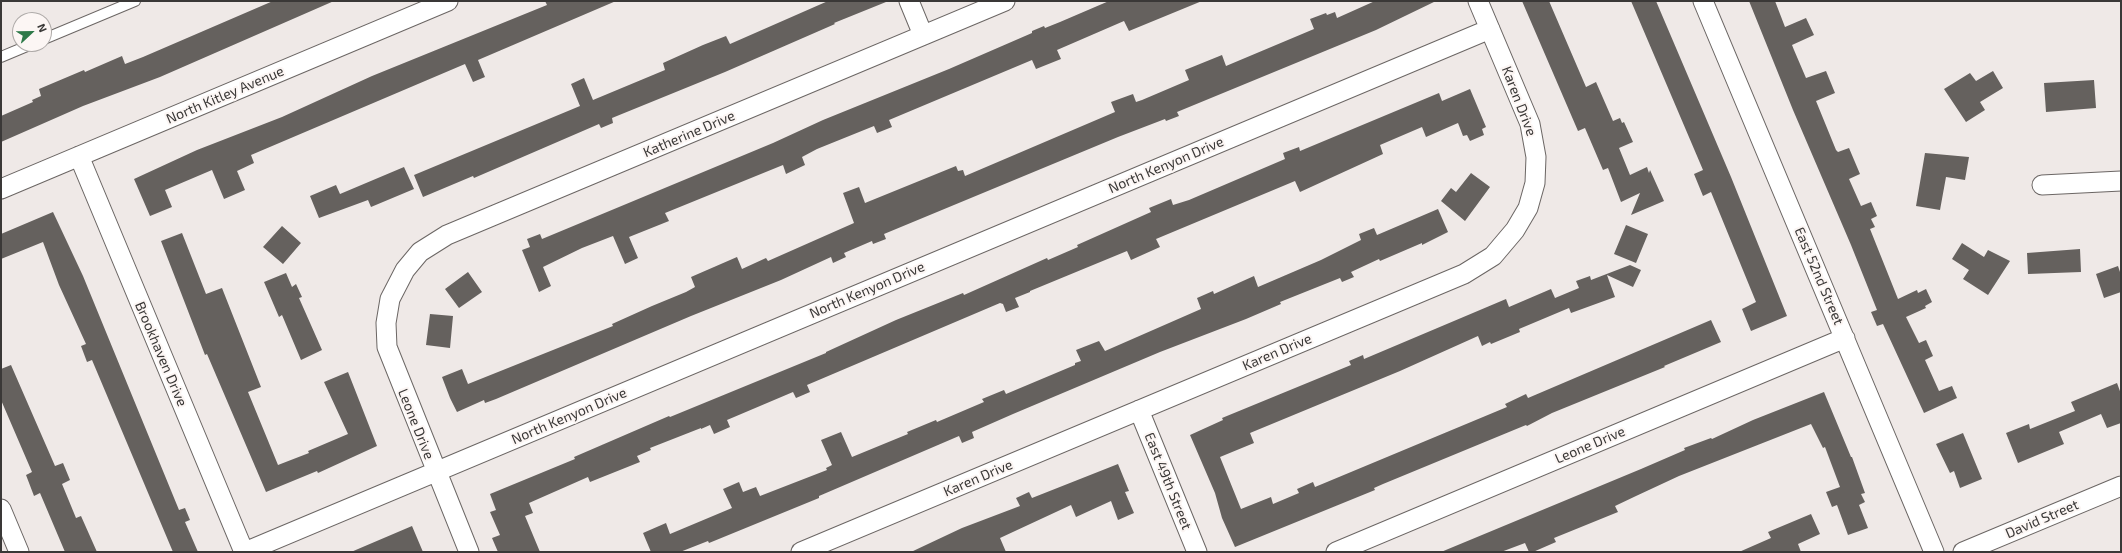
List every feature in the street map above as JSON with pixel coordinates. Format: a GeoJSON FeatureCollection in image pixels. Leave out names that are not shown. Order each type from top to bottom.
{"type":"FeatureCollection","features":[{"type":"Feature","properties":{"kind":"street","name":"North Kitley Avenue"},"geometry":{"type":"LineString","coordinates":[[1,189],[448,1]]}},
{"type":"Feature","properties":{"kind":"street"},"geometry":{"type":"LineString","coordinates":[[909,1],[923,35]]}},
{"type":"Feature","properties":{"kind":"street","name":"Katherine Drive"},"geometry":{"type":"LineString","coordinates":[[394,292],[405,270],[415,258],[440,239],[1005,1]]}},
{"type":"Feature","properties":{"kind":"street","name":"Karen Drive"},"geometry":{"type":"LineString","coordinates":[[801,552],[1464,274],[1493,256],[1505,244],[1515,230],[1529,204],[1535,183],[1536,153],[1530,124],[1478,1]]}},
{"type":"Feature","properties":{"kind":"street","name":"East 52nd Street"},"geometry":{"type":"LineString","coordinates":[[1703,1],[1934,552]]}},
{"type":"Feature","properties":{"kind":"street","name":"North Kenyon Drive"},"geometry":{"type":"LineString","coordinates":[[244,552],[1490,29]]}},
{"type":"Feature","properties":{"kind":"street","name":"Brookhaven Drive"},"geometry":{"type":"LineString","coordinates":[[79,156],[244,552]]}},
{"type":"Feature","properties":{"kind":"street"},"geometry":{"type":"LineString","coordinates":[[2042,185],[2121,181]]}},
{"type":"Feature","properties":{"kind":"street","name":"Leone Drive"},"geometry":{"type":"LineString","coordinates":[[394,292],[388,307],[386,323],[388,355],[469,552]]}},
{"type":"Feature","properties":{"kind":"street","name":"Leone Drive"},"geometry":{"type":"LineString","coordinates":[[1336,552],[1845,338]]}},
{"type":"Feature","properties":{"kind":"street","name":"East 49th Street"},"geometry":{"type":"LineString","coordinates":[[1139,410],[1198,552]]}},
{"type":"Feature","properties":{"kind":"street","name":"David Street"},"geometry":{"type":"LineString","coordinates":[[1963,552],[2121,486]]}},
{"type":"Feature","properties":{"kind":"street"},"geometry":{"type":"LineString","coordinates":[[1,509],[19,552]]}},
{"type":"Feature","properties":{"kind":"lane"},"geometry":{"type":"LineString","coordinates":[[52,36],[135,1]]}},
{"type":"Feature","properties":{"kind":"lane"},"geometry":{"type":"LineString","coordinates":[[1,57],[13,52]]}},
{"type":"Feature","properties":{"kind":"building"},"geometry":{"type":"Polygon","coordinates":[[[273,1],[334,1],[160,77],[83,106],[1,142],[1,116],[33,102],[32,100],[41,96],[39,89],[122,56],[125,64],[273,1]]]}},
{"type":"Feature","properties":{"kind":"building"},"geometry":{"type":"Polygon","coordinates":[[[545,1],[616,1],[478,60],[485,77],[473,82],[465,64],[251,155],[254,163],[237,171],[245,190],[224,199],[212,170],[165,190],[172,207],[150,216],[134,179],[197,150],[282,117],[372,76],[547,5],[545,1]]]}},
{"type":"Feature","properties":{"kind":"building"},"geometry":{"type":"Polygon","coordinates":[[[828,1],[886,2],[834,23],[835,24],[725,72],[612,118],[613,123],[601,128],[599,124],[474,178],[473,176],[423,197],[414,175],[580,106],[571,84],[584,78],[593,100],[665,70],[663,63],[703,45],[726,36],[730,44],[828,1]]]}},
{"type":"Feature","properties":{"kind":"building"},"geometry":{"type":"Polygon","coordinates":[[[1109,1],[1202,1],[1129,31],[1124,21],[1057,50],[1061,59],[1036,69],[1032,60],[889,120],[892,127],[877,133],[874,126],[817,149],[802,157],[805,165],[786,174],[783,165],[665,213],[669,221],[629,237],[638,258],[625,264],[613,236],[582,248],[543,267],[551,286],[539,292],[522,250],[530,247],[527,239],[540,234],[542,239],[773,143],[823,120],[949,69],[1032,33],[1032,31],[1044,26],[1045,28],[1109,1]]]}},
{"type":"Feature","properties":{"kind":"building"},"geometry":{"type":"Polygon","coordinates":[[[1375,1],[1436,1],[1376,30],[1177,112],[1179,116],[1166,121],[1165,119],[1118,137],[884,234],[886,239],[873,244],[872,241],[844,253],[846,257],[833,263],[831,257],[781,280],[691,316],[496,399],[485,403],[484,400],[457,412],[450,398],[442,377],[462,369],[468,384],[613,326],[612,324],[686,292],[695,287],[691,277],[737,257],[742,269],[766,258],[768,261],[854,223],[843,193],[859,187],[865,203],[956,166],[958,171],[963,170],[965,176],[1115,112],[1111,102],[1133,94],[1136,102],[1189,80],[1185,70],[1222,55],[1226,66],[1314,29],[1310,19],[1326,13],[1327,15],[1335,12],[1337,18],[1375,1]]]}},
{"type":"Feature","properties":{"kind":"building"},"geometry":{"type":"Polygon","coordinates":[[[1522,1],[1549,1],[1586,87],[1596,82],[1613,121],[1620,118],[1622,123],[1624,122],[1633,142],[1619,148],[1630,175],[1647,167],[1649,173],[1650,170],[1664,201],[1631,215],[1640,193],[1621,202],[1608,168],[1603,170],[1585,128],[1578,131],[1522,1]]]}},
{"type":"Feature","properties":{"kind":"building"},"geometry":{"type":"Polygon","coordinates":[[[1631,1],[1656,1],[1731,177],[1787,316],[1751,331],[1742,309],[1756,302],[1711,192],[1703,196],[1694,174],[1703,170],[1631,1]]]}},
{"type":"Feature","properties":{"kind":"building"},"geometry":{"type":"Polygon","coordinates":[[[1749,1],[1775,1],[1785,27],[1806,18],[1814,35],[1792,45],[1806,78],[1826,71],[1835,93],[1816,101],[1836,150],[1838,152],[1849,148],[1860,174],[1849,179],[1861,206],[1871,202],[1877,216],[1871,219],[1875,227],[1870,229],[1898,299],[1917,290],[1918,293],[1926,289],[1932,302],[1925,306],[1926,308],[1906,317],[1919,343],[1926,340],[1933,356],[1925,360],[1939,391],[1952,386],[1957,398],[1924,413],[1883,324],[1877,326],[1871,312],[1877,310],[1749,1]]]}},
{"type":"Feature","properties":{"kind":"building"},"geometry":{"type":"Polygon","coordinates":[[[1993,71],[2003,88],[1980,102],[1985,110],[1966,122],[1944,89],[1970,73],[1976,81],[1993,71]]]}},
{"type":"Feature","properties":{"kind":"building"},"geometry":{"type":"Polygon","coordinates":[[[2094,80],[2096,108],[2046,112],[2044,83],[2094,80]]]}},
{"type":"Feature","properties":{"kind":"building"},"geometry":{"type":"Polygon","coordinates":[[[1470,89],[1486,127],[1482,129],[1484,135],[1470,141],[1467,135],[1463,136],[1458,123],[1426,137],[1422,127],[1380,145],[1383,154],[1300,192],[1295,181],[1156,239],[1160,247],[1131,260],[1127,251],[1030,291],[1015,298],[1019,307],[1006,312],[1003,304],[1000,303],[807,385],[810,392],[796,398],[793,392],[727,420],[730,427],[714,434],[710,425],[650,448],[651,450],[637,456],[640,462],[590,482],[588,477],[529,503],[533,513],[525,516],[540,552],[498,552],[492,538],[500,535],[490,512],[496,510],[490,494],[575,459],[574,457],[669,416],[670,417],[826,353],[896,320],[963,293],[964,295],[1047,258],[1048,260],[1078,247],[1077,245],[1151,212],[1149,208],[1171,199],[1173,205],[1189,200],[1285,159],[1283,153],[1299,147],[1300,151],[1439,93],[1442,101],[1470,89]]]}},
{"type":"Feature","properties":{"kind":"building"},"geometry":{"type":"Polygon","coordinates":[[[1925,153],[1969,157],[1965,180],[1946,177],[1940,210],[1916,206],[1925,153]]]}},
{"type":"Feature","properties":{"kind":"building"},"geometry":{"type":"Polygon","coordinates":[[[404,167],[414,189],[371,207],[368,200],[319,218],[310,196],[336,185],[340,194],[404,167]]]}},
{"type":"Feature","properties":{"kind":"building"},"geometry":{"type":"Polygon","coordinates":[[[1471,173],[1490,187],[1465,221],[1441,201],[1451,188],[1456,192],[1471,173]]]}},
{"type":"Feature","properties":{"kind":"building"},"geometry":{"type":"Polygon","coordinates":[[[1438,209],[1448,232],[1422,245],[1422,243],[1380,261],[1379,259],[1351,272],[1354,277],[1342,282],[1340,278],[1280,302],[1281,304],[1246,319],[1160,352],[972,432],[974,438],[962,443],[959,436],[819,496],[819,498],[709,543],[708,541],[680,552],[651,552],[643,533],[666,523],[670,534],[732,508],[723,489],[739,482],[743,492],[756,487],[760,496],[827,470],[826,468],[832,465],[821,440],[841,432],[852,457],[908,434],[907,432],[936,420],[937,422],[984,402],[982,399],[1004,390],[1006,394],[1075,365],[1075,363],[1081,361],[1076,350],[1099,341],[1105,351],[1201,309],[1197,298],[1213,291],[1214,294],[1254,276],[1258,287],[1321,260],[1361,240],[1359,234],[1374,228],[1377,235],[1438,209]]]}},
{"type":"Feature","properties":{"kind":"building"},"geometry":{"type":"Polygon","coordinates":[[[53,212],[83,276],[179,510],[185,508],[190,520],[185,522],[198,552],[173,552],[92,360],[87,362],[81,346],[86,344],[59,285],[43,242],[1,259],[1,234],[53,212]]]}},
{"type":"Feature","properties":{"kind":"building"},"geometry":{"type":"Polygon","coordinates":[[[1626,225],[1648,234],[1636,263],[1614,254],[1626,225]]]}},
{"type":"Feature","properties":{"kind":"building"},"geometry":{"type":"Polygon","coordinates":[[[282,226],[301,243],[283,264],[263,247],[282,226]]]}},
{"type":"Feature","properties":{"kind":"building"},"geometry":{"type":"Polygon","coordinates":[[[182,233],[206,294],[222,288],[261,387],[248,392],[278,465],[309,453],[308,451],[348,434],[324,382],[348,372],[377,446],[318,473],[317,471],[266,492],[207,354],[205,355],[161,241],[182,233]]]}},
{"type":"Feature","properties":{"kind":"building"},"geometry":{"type":"Polygon","coordinates":[[[1962,243],[1984,257],[1988,250],[2010,261],[1988,295],[1963,279],[1969,270],[1952,259],[1962,243]]]}},
{"type":"Feature","properties":{"kind":"building"},"geometry":{"type":"Polygon","coordinates":[[[2080,249],[2081,272],[2028,274],[2027,253],[2080,249]]]}},
{"type":"Feature","properties":{"kind":"building"},"geometry":{"type":"Polygon","coordinates":[[[1630,265],[1641,270],[1633,287],[1607,275],[1615,297],[1571,313],[1569,308],[1519,329],[1520,332],[1491,344],[1490,342],[1482,346],[1478,336],[1400,371],[1250,433],[1254,443],[1220,457],[1241,509],[1271,497],[1273,504],[1299,493],[1297,489],[1313,482],[1315,487],[1507,407],[1505,404],[1526,394],[1528,398],[1711,320],[1721,342],[1664,366],[1665,367],[1552,413],[1527,426],[1526,425],[1383,484],[1374,488],[1375,490],[1235,547],[1222,518],[1215,493],[1190,435],[1223,420],[1222,418],[1351,365],[1349,361],[1363,355],[1364,359],[1506,299],[1509,307],[1551,289],[1555,298],[1579,288],[1576,281],[1590,276],[1591,280],[1630,265]]]}},
{"type":"Feature","properties":{"kind":"building"},"geometry":{"type":"Polygon","coordinates":[[[2118,266],[2121,275],[2121,292],[2104,298],[2096,274],[2118,266]]]}},
{"type":"Feature","properties":{"kind":"building"},"geometry":{"type":"Polygon","coordinates":[[[468,272],[482,292],[459,308],[445,289],[468,272]]]}},
{"type":"Feature","properties":{"kind":"building"},"geometry":{"type":"Polygon","coordinates":[[[286,273],[292,287],[296,284],[302,297],[299,298],[322,350],[301,360],[282,315],[279,317],[264,282],[286,273]]]}},
{"type":"Feature","properties":{"kind":"building"},"geometry":{"type":"Polygon","coordinates":[[[430,314],[453,316],[450,348],[426,345],[430,314]]]}},
{"type":"Feature","properties":{"kind":"building"},"geometry":{"type":"Polygon","coordinates":[[[11,365],[55,466],[63,463],[70,480],[62,484],[76,518],[81,516],[97,552],[65,552],[40,493],[34,496],[26,475],[32,472],[1,400],[1,369],[11,365]]]}},
{"type":"Feature","properties":{"kind":"building"},"geometry":{"type":"Polygon","coordinates":[[[2117,383],[2121,394],[2121,423],[2107,428],[2101,414],[2059,432],[2064,444],[2018,463],[2006,433],[2029,424],[2030,429],[2075,411],[2071,402],[2117,383]]]}},
{"type":"Feature","properties":{"kind":"building"},"geometry":{"type":"Polygon","coordinates":[[[1824,392],[1852,457],[1865,493],[1861,494],[1865,502],[1859,505],[1868,528],[1848,535],[1837,505],[1832,507],[1826,492],[1840,487],[1825,447],[1823,448],[1811,424],[1679,476],[1615,506],[1618,512],[1554,538],[1556,542],[1533,552],[1529,552],[1525,543],[1501,552],[1441,552],[1641,469],[1685,450],[1684,448],[1711,438],[1712,439],[1753,420],[1824,392]]]}},
{"type":"Feature","properties":{"kind":"building"},"geometry":{"type":"Polygon","coordinates":[[[1963,433],[1982,479],[1960,488],[1954,471],[1950,473],[1936,444],[1963,433]]]}},
{"type":"Feature","properties":{"kind":"building"},"geometry":{"type":"Polygon","coordinates":[[[1118,464],[1129,491],[1125,492],[1134,513],[1118,520],[1111,501],[1076,517],[1071,505],[1000,538],[1006,552],[911,552],[962,528],[1020,506],[1016,498],[1029,492],[1032,498],[1118,464]]]}},
{"type":"Feature","properties":{"kind":"building"},"geometry":{"type":"Polygon","coordinates":[[[1811,514],[1820,534],[1798,544],[1801,552],[1739,552],[1771,538],[1768,532],[1811,514]]]}},
{"type":"Feature","properties":{"kind":"building"},"geometry":{"type":"Polygon","coordinates":[[[412,526],[423,552],[351,552],[412,526]]]}}]}
